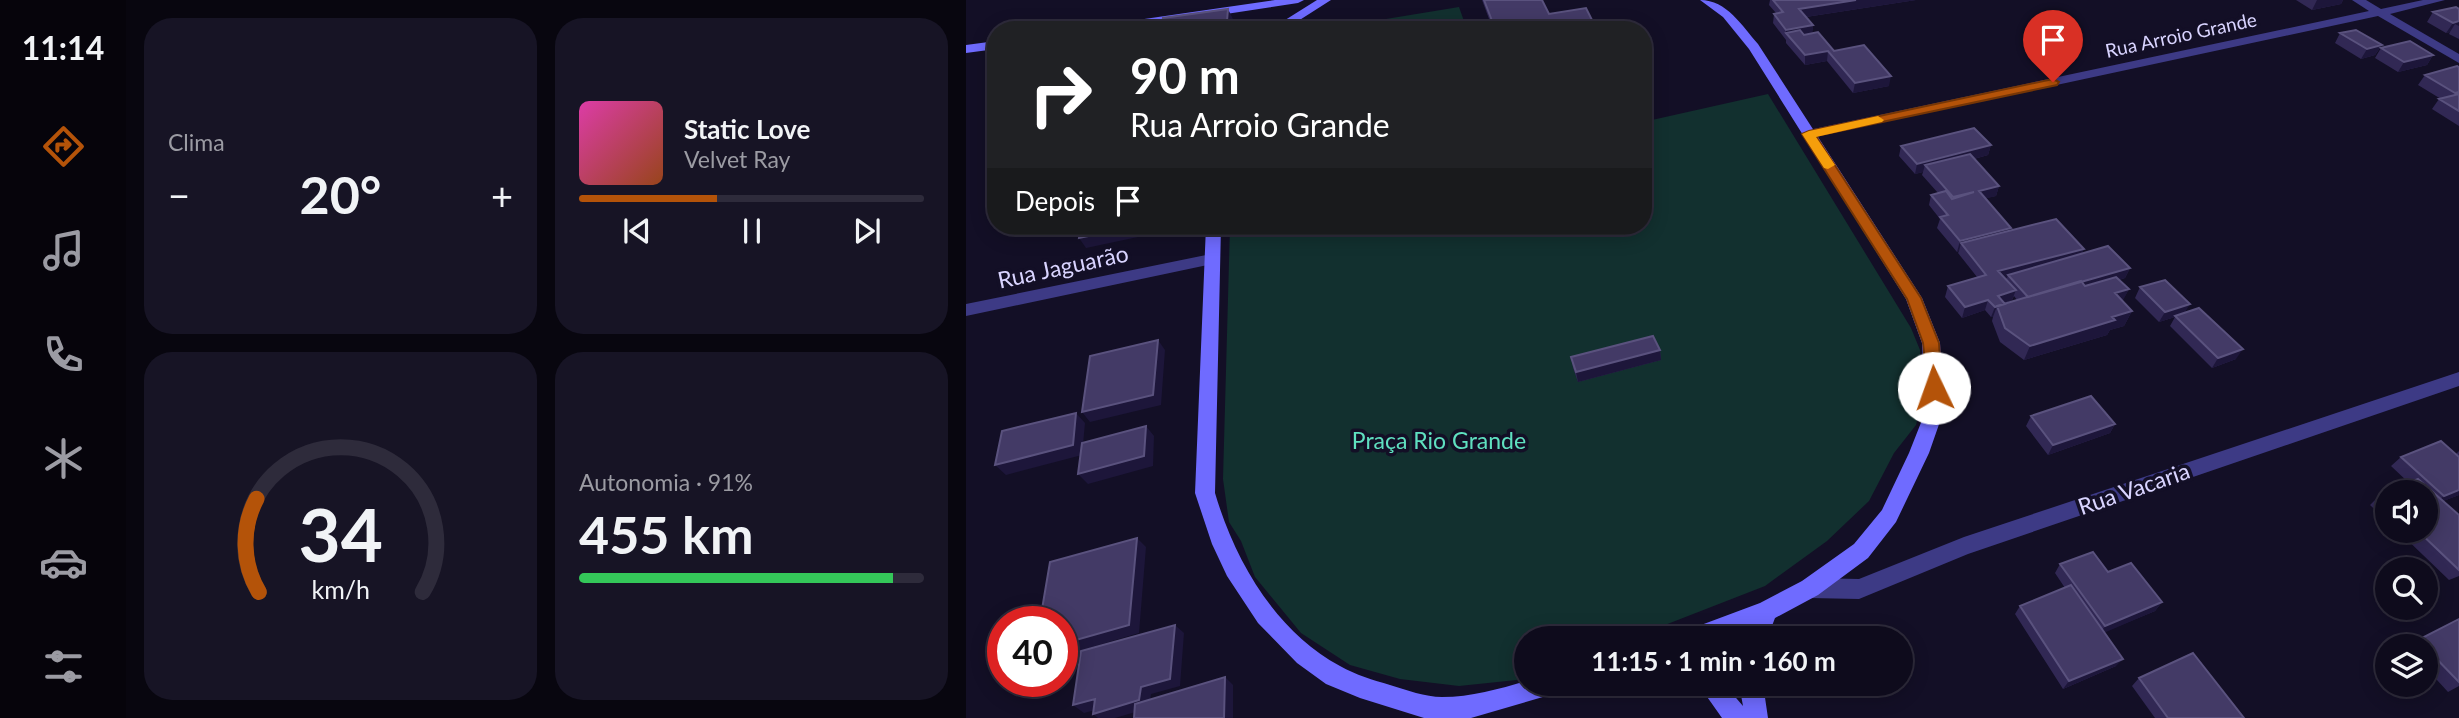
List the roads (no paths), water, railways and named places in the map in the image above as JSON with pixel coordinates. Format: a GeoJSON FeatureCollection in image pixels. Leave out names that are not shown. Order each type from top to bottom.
{"type":"FeatureCollection","features":[{"type":"Feature","properties":{"kind":"street"},"geometry":{"type":"LineString","coordinates":[[1157,21],[1298,0]]}},
{"type":"Feature","properties":{"kind":"street"},"geometry":{"type":"LineString","coordinates":[[1706,0],[1727,15],[1754,47],[1914,298],[1931,343],[1935,410],[1919,453],[1889,516],[1861,551],[1810,588],[1767,611],[1727,626]]}},
{"type":"Feature","properties":{"kind":"street"},"geometry":{"type":"LineString","coordinates":[[2358,0],[2459,59]]}},
{"type":"Feature","properties":{"kind":"street","name":"Rua Arroio Grande"},"geometry":{"type":"LineString","coordinates":[[1809,134],[2439,0]]}},
{"type":"Feature","properties":{"kind":"street"},"geometry":{"type":"LineString","coordinates":[[1288,21],[1318,1]]}},
{"type":"Feature","properties":{"kind":"street"},"geometry":{"type":"LineString","coordinates":[[966,49],[987,46]]}},
{"type":"Feature","properties":{"kind":"street"},"geometry":{"type":"LineString","coordinates":[[1212,235],[1205,493],[1212,521],[1223,547],[1261,607],[1301,652],[1328,672],[1354,685],[1440,709]]}},
{"type":"Feature","properties":{"kind":"street","name":"Rua Jaguarão"},"geometry":{"type":"LineString","coordinates":[[966,310],[1211,259]]}},
{"type":"Feature","properties":{"kind":"street","name":"Rua Vacaria"},"geometry":{"type":"LineString","coordinates":[[1810,588],[1859,589],[1964,546],[2459,379]]}},
{"type":"Feature","properties":{"kind":"street"},"geometry":{"type":"LineString","coordinates":[[1761,626],[1767,611]]}},
{"type":"Feature","properties":{"kind":"street"},"geometry":{"type":"LineString","coordinates":[[1414,718],[1440,709],[1495,702],[1514,696]]}},
{"type":"Feature","properties":{"kind":"street"},"geometry":{"type":"LineString","coordinates":[[1719,696],[1737,718]]}},
{"type":"Feature","properties":{"kind":"street"},"geometry":{"type":"LineString","coordinates":[[1753,696],[1756,718]]}},
{"type":"Feature","properties":{"kind":"park label","name":"Praça Rio Grande"},"geometry":{"type":"Point","coordinates":[1439,441]}}]}
